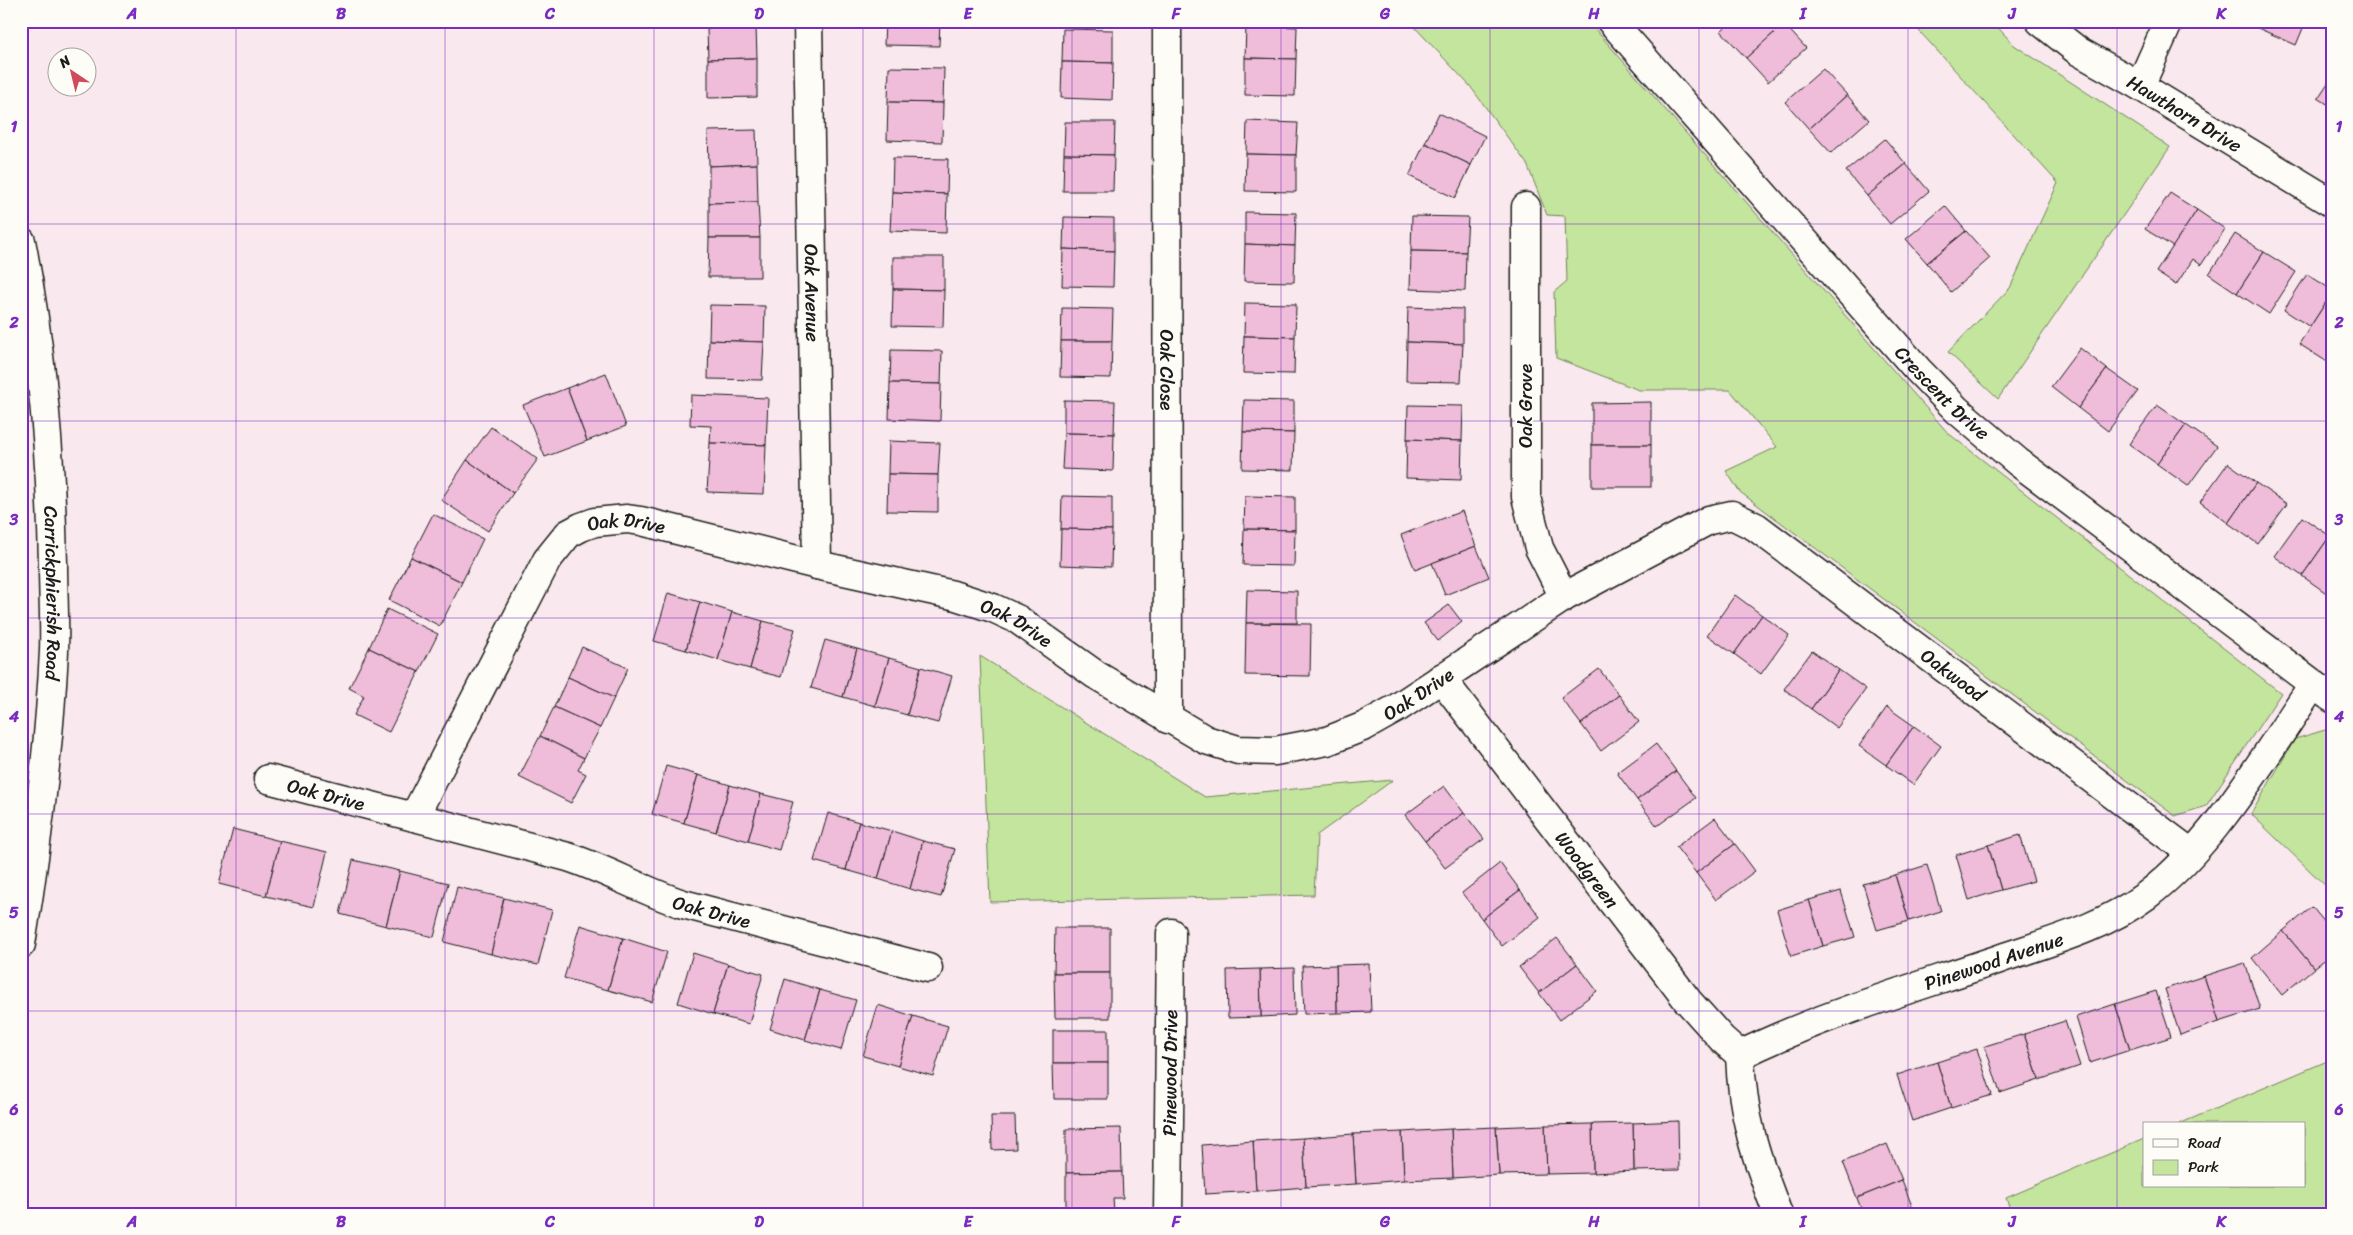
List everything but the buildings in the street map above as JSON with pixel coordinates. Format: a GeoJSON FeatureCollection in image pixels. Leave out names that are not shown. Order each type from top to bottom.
{"type":"FeatureCollection","features":[{"type":"Feature","properties":{"kind":"street","name":"Oak Avenue"},"geometry":{"type":"LineString","coordinates":[[808,21],[817,565]]}},
{"type":"Feature","properties":{"kind":"street","name":"Oak Close"},"geometry":{"type":"LineString","coordinates":[[1167,21],[1168,719]]}},
{"type":"Feature","properties":{"kind":"street","name":"Crescent Drive"},"geometry":{"type":"LineString","coordinates":[[1611,21],[1918,370],[1957,410],[2018,462],[2322,692]]}},
{"type":"Feature","properties":{"kind":"street","name":"Hawthorn Drive"},"geometry":{"type":"LineString","coordinates":[[2040,21],[2078,51],[2140,86],[2332,203]]}},
{"type":"Feature","properties":{"kind":"street"},"geometry":{"type":"LineString","coordinates":[[2140,86],[2169,21]]}},
{"type":"Feature","properties":{"kind":"street","name":"Oak Grove"},"geometry":{"type":"LineString","coordinates":[[1526,207],[1526,497],[1539,548],[1564,597]]}},
{"type":"Feature","properties":{"kind":"street","name":"Carrickphierish Road"},"geometry":{"type":"LineString","coordinates":[[21,242],[41,367],[50,462],[54,650],[37,850],[21,944]]}},
{"type":"Feature","properties":{"kind":"street","name":"Oakwood"},"geometry":{"type":"LineString","coordinates":[[1709,520],[1732,516],[1756,527],[2191,853]]}},
{"type":"Feature","properties":{"kind":"street","name":"Oak Drive"},"geometry":{"type":"LineString","coordinates":[[414,816],[537,577],[558,544],[568,534],[595,522],[611,520],[641,521],[817,565],[953,595],[1005,613],[1096,675],[1206,740],[1238,750],[1275,751],[1300,748],[1327,741],[1365,726],[1397,708],[1564,597],[1709,520]]}},
{"type":"Feature","properties":{"kind":"street","name":"Woodgreen"},"geometry":{"type":"LineString","coordinates":[[1441,678],[1688,1002],[1740,1056]]}},
{"type":"Feature","properties":{"kind":"street","name":"Pinewood Avenue"},"geometry":{"type":"LineString","coordinates":[[1740,1056],[1810,1024],[2082,931],[2106,921],[2148,894],[2191,853],[2322,692]]}},
{"type":"Feature","properties":{"kind":"street","name":"Oak Drive"},"geometry":{"type":"LineString","coordinates":[[268,779],[594,865],[662,897],[683,904],[928,968]]}},
{"type":"Feature","properties":{"kind":"street","name":"Pinewood Drive"},"geometry":{"type":"LineString","coordinates":[[1168,1214],[1171,933]]}},
{"type":"Feature","properties":{"kind":"street"},"geometry":{"type":"LineString","coordinates":[[1740,1056],[1741,1086],[1750,1134],[1757,1161],[1778,1214]]}},
{"type":"Feature","properties":{"kind":"green space"},"geometry":{"type":"Polygon","coordinates":[[[1409,21],[1588,21],[1948,433],[2281,693],[2206,806],[2175,816],[1740,492],[1726,471],[1777,447],[1730,390],[1639,390],[1556,358],[1554,292],[1567,281],[1565,216],[1547,215],[1527,164],[1470,86],[1409,21]]]}},
{"type":"Feature","properties":{"kind":"green space"},"geometry":{"type":"Polygon","coordinates":[[[1910,21],[1992,21],[2014,45],[2170,147],[1998,399],[1948,352],[2010,288],[2058,183],[1910,21]]]}},
{"type":"Feature","properties":{"kind":"green space"},"geometry":{"type":"Polygon","coordinates":[[[980,656],[1205,797],[1393,780],[1317,835],[1314,895],[990,902],[980,656]]]}},
{"type":"Feature","properties":{"kind":"green space"},"geometry":{"type":"Polygon","coordinates":[[[2332,728],[2332,892],[2251,814],[2295,739],[2332,728]]]}},
{"type":"Feature","properties":{"kind":"green space"},"geometry":{"type":"Polygon","coordinates":[[[2332,1059],[2332,1214],[2012,1214],[2006,1198],[2143,1139],[2143,1188],[2306,1188],[2306,1122],[2184,1122],[2332,1059]]]}}]}
